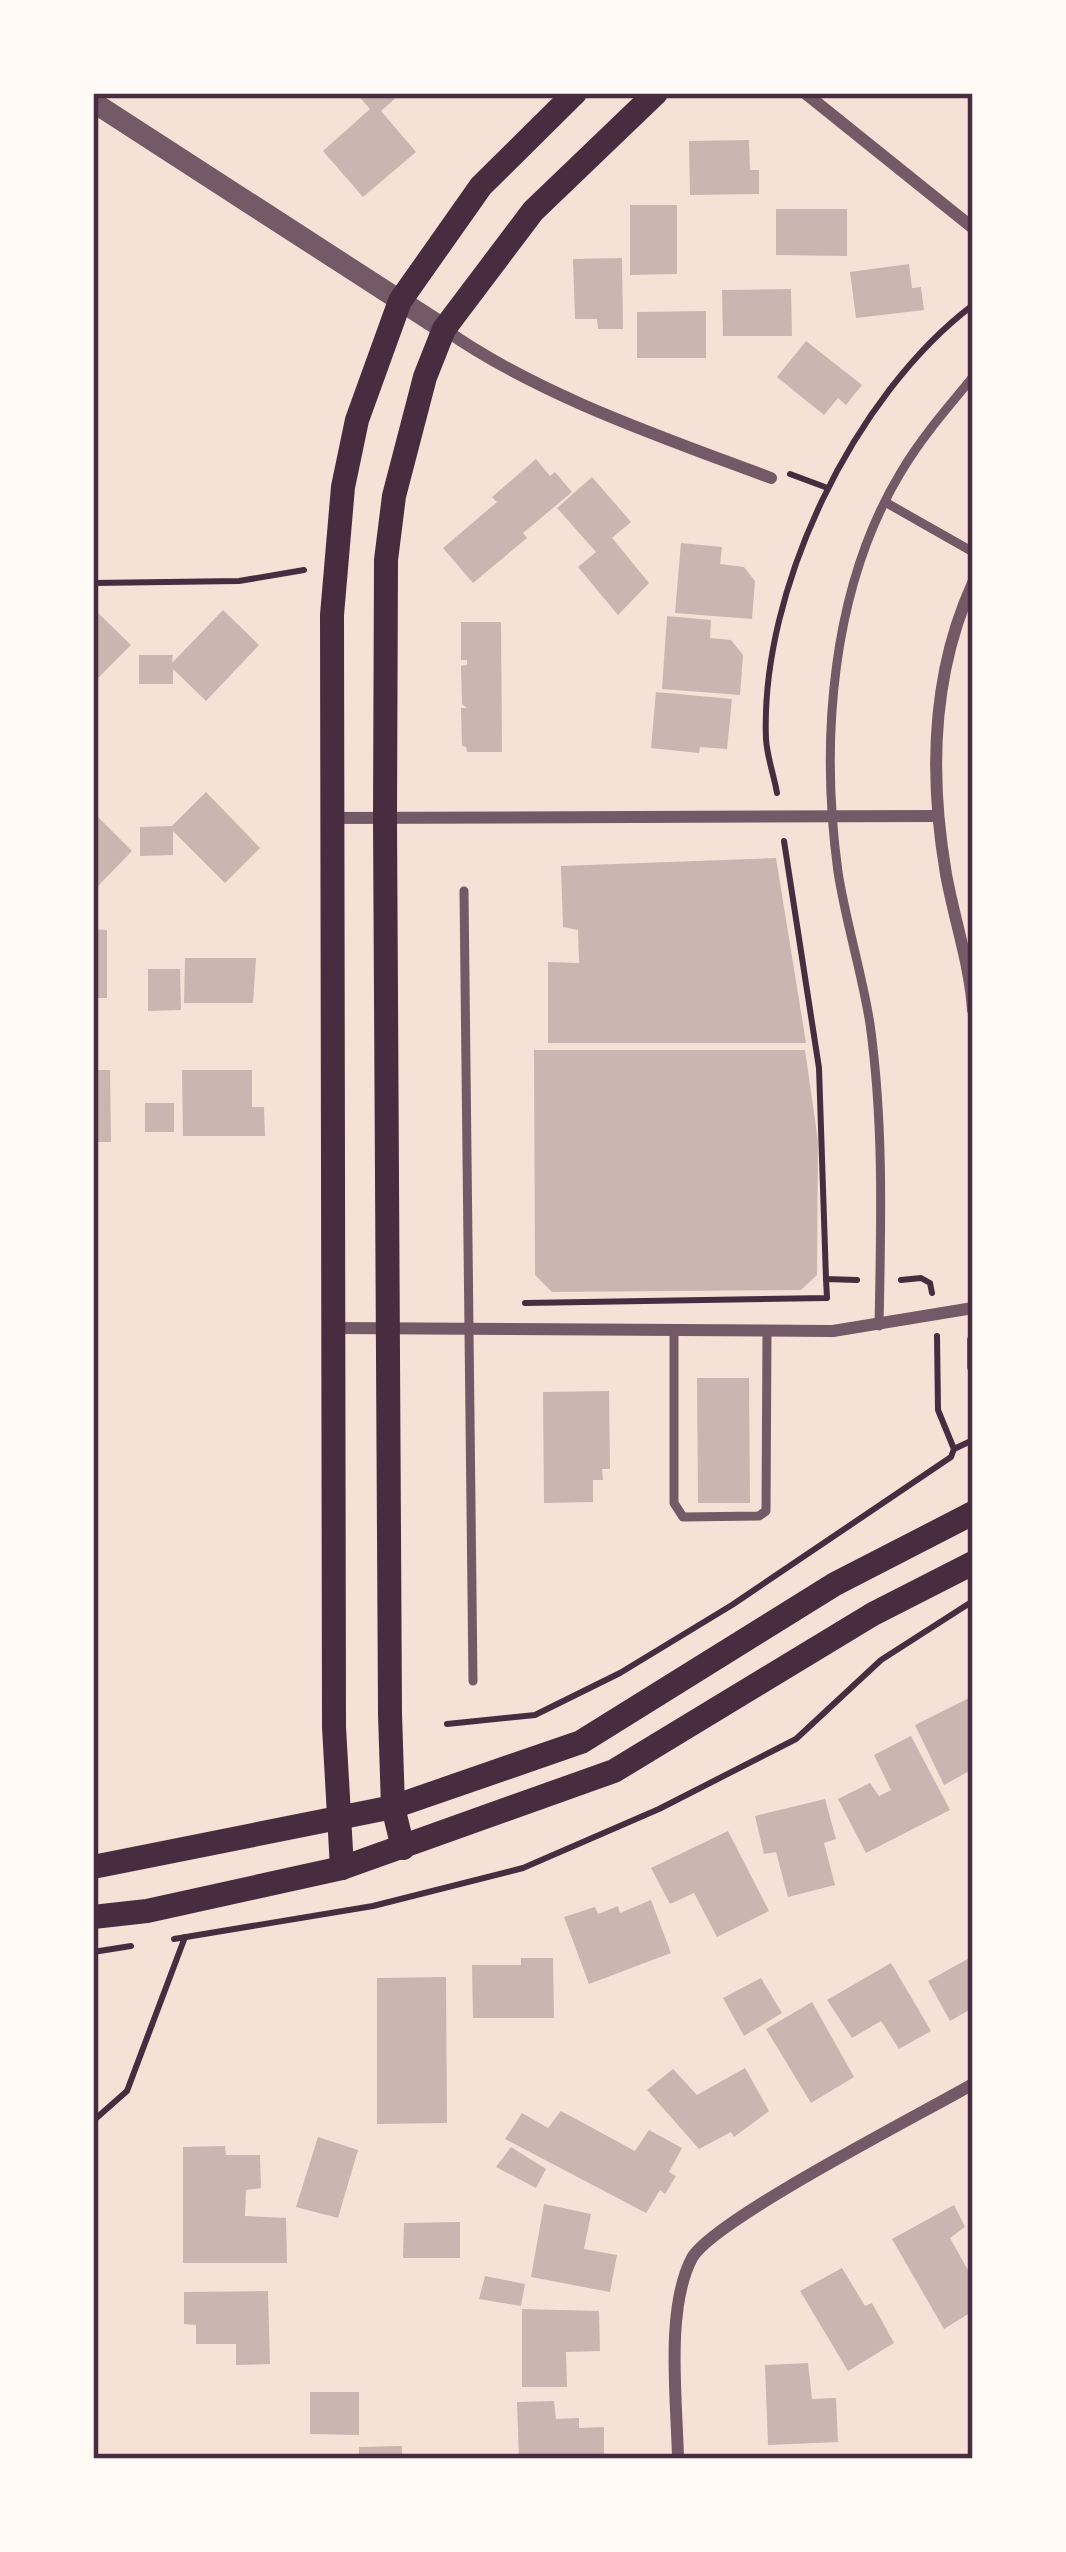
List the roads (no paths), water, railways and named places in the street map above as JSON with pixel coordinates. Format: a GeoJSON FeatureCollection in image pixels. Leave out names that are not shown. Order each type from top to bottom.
{"type":"FeatureCollection","features":[{"type":"Feature","properties":{"kind":"main road"},"geometry":{"type":"LineString","coordinates":[[342,1868],[334,1727],[333,593],[343,487],[357,420],[400,301],[481,186],[575,93]]}},
{"type":"Feature","properties":{"kind":"main road"},"geometry":{"type":"LineString","coordinates":[[403,1848],[393,1807],[387,1328],[386,560],[394,496],[425,377],[444,329],[532,211],[656,93]]}},
{"type":"Feature","properties":{"kind":"main road"},"geometry":{"type":"LineString","coordinates":[[93,1867],[393,1807],[581,1742],[835,1584],[973,1513]]}},
{"type":"Feature","properties":{"kind":"main road"},"geometry":{"type":"LineString","coordinates":[[93,1917],[147,1911],[342,1868],[614,1771],[873,1614],[973,1563]]}},
{"type":"Feature","properties":{"kind":"street"},"geometry":{"type":"LineString","coordinates":[[805,93],[973,228]]}},
{"type":"Feature","properties":{"kind":"street"},"geometry":{"type":"LineString","coordinates":[[93,102],[489,360],[669,440],[770,478]]}},
{"type":"Feature","properties":{"kind":"street"},"geometry":{"type":"LineString","coordinates":[[973,583],[951,642],[934,757],[937,816],[973,1010]]}},
{"type":"Feature","properties":{"kind":"street"},"geometry":{"type":"LineString","coordinates":[[333,818],[937,816]]}},
{"type":"Feature","properties":{"kind":"street"},"geometry":{"type":"LineString","coordinates":[[334,1328],[767,1331],[880,1326],[973,1308]]}},
{"type":"Feature","properties":{"kind":"street"},"geometry":{"type":"LineString","coordinates":[[973,1340],[973,1367]]}},
{"type":"Feature","properties":{"kind":"street"},"geometry":{"type":"LineString","coordinates":[[678,2459],[677,2326],[683,2281],[694,2254],[746,2212],[973,2084]]}},
{"type":"Feature","properties":{"kind":"lane"},"geometry":{"type":"LineString","coordinates":[[880,1326],[878,1090],[864,993],[839,878],[833,816],[839,650],[851,592],[885,502],[910,459],[973,377]]}},
{"type":"Feature","properties":{"kind":"lane"},"geometry":{"type":"LineString","coordinates":[[885,502],[973,552]]}},
{"type":"Feature","properties":{"kind":"lane"},"geometry":{"type":"LineString","coordinates":[[464,891],[473,1681]]}},
{"type":"Feature","properties":{"kind":"lane"},"geometry":{"type":"LineString","coordinates":[[674,1330],[674,1503],[683,1517],[759,1516],[766,1510],[767,1331]]}}]}
